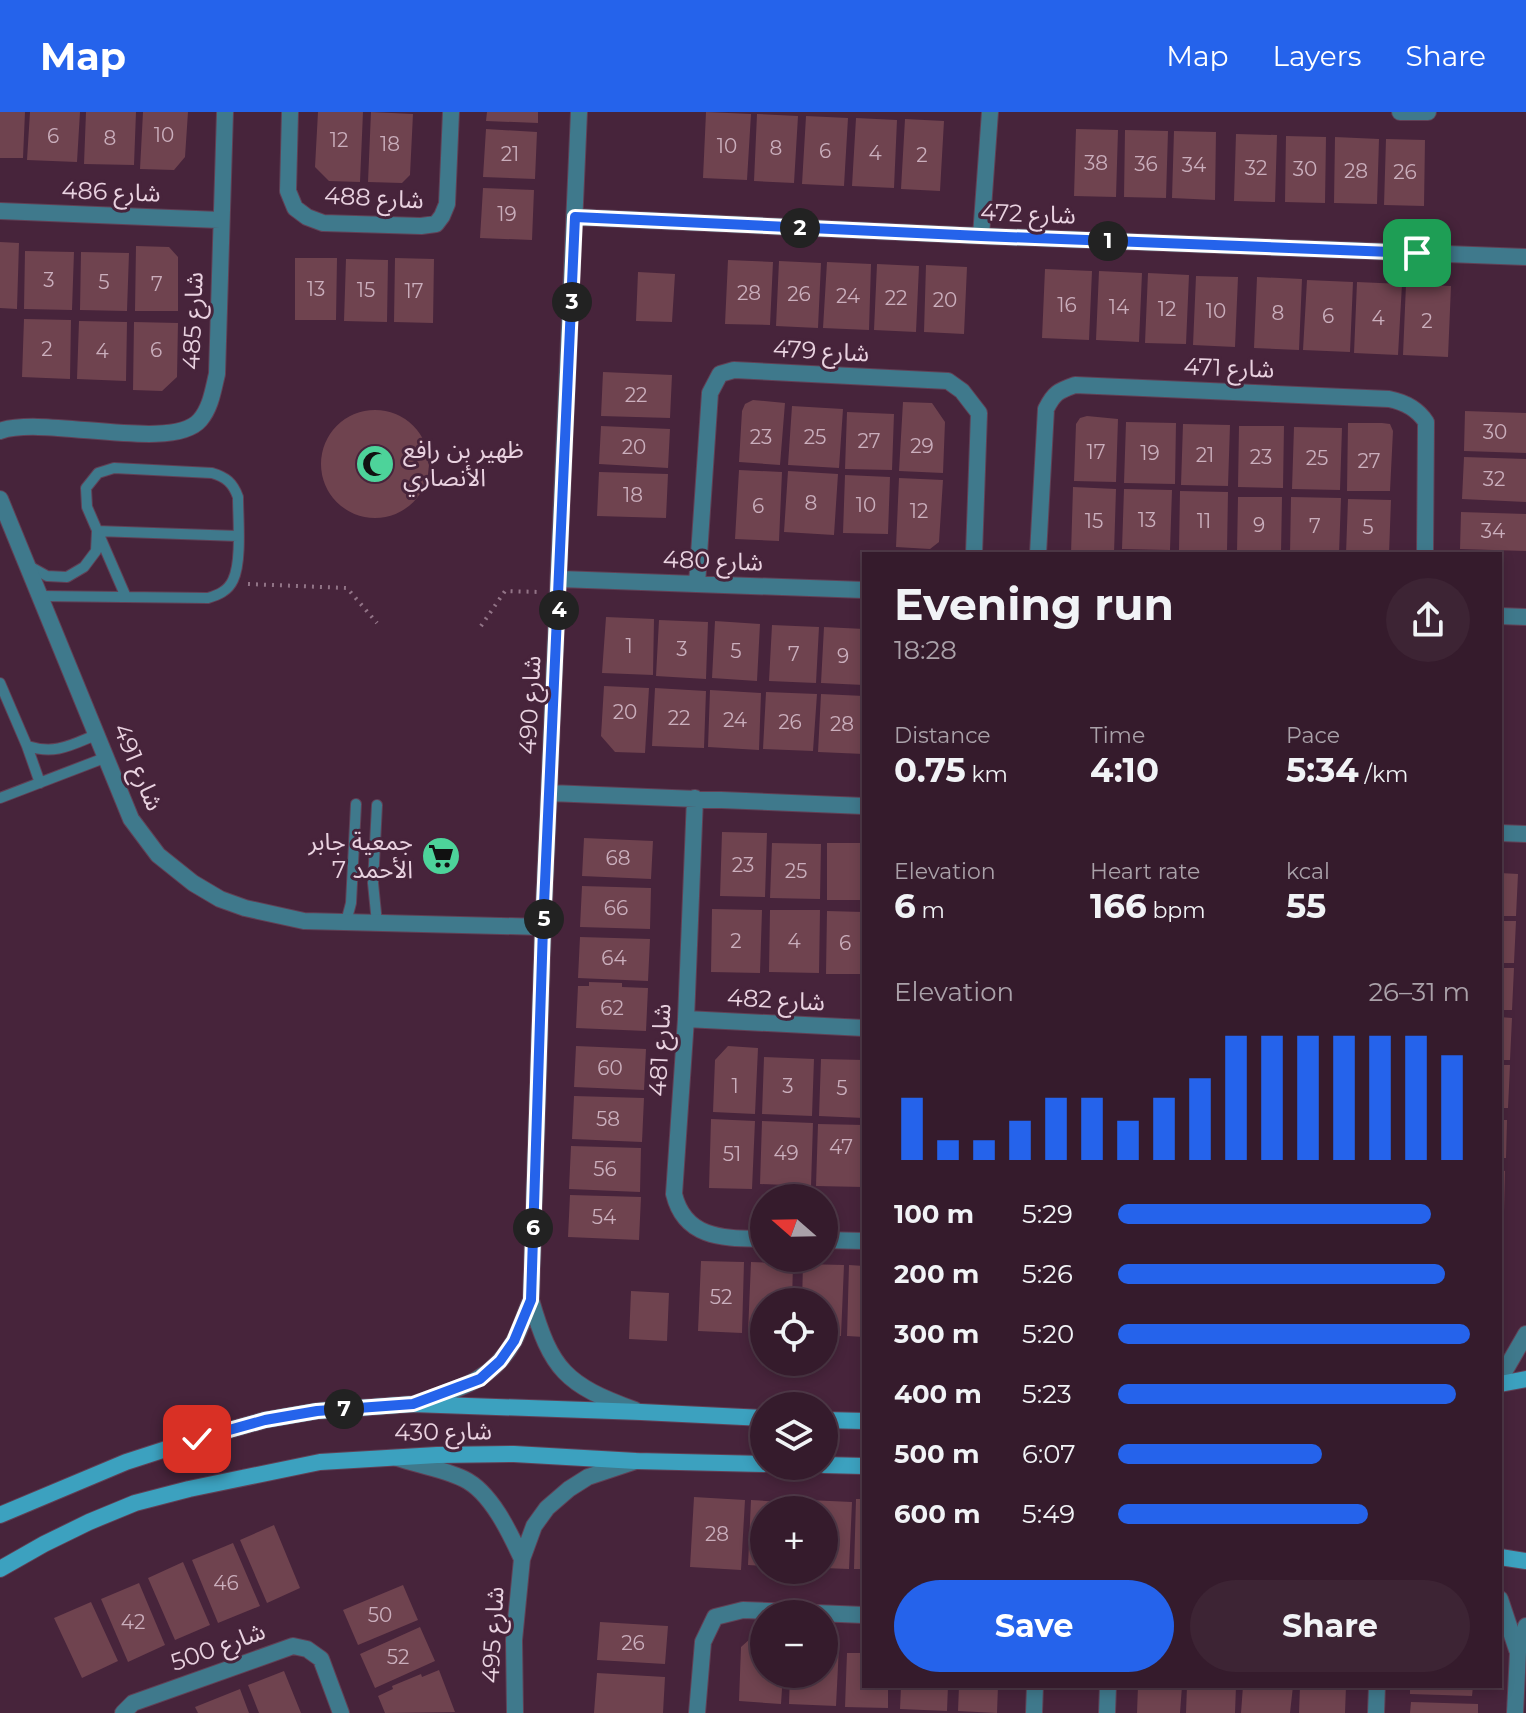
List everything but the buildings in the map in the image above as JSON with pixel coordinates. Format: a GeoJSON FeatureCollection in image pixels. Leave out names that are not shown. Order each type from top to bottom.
{"type":"FeatureCollection","features":[{"type":"Feature","properties":{"kind":"street","name":"شارع 485"},"geometry":{"type":"LineString","coordinates":[[0,431],[6,428],[34,428],[165,434],[190,428],[200,420],[210,403],[217,374],[225,112]]}},
{"type":"Feature","properties":{"kind":"street","name":"شارع 488"},"geometry":{"type":"LineString","coordinates":[[290,112],[288,191],[295,208],[323,223],[421,226],[436,224],[447,204],[451,112]]}},
{"type":"Feature","properties":{"kind":"street","name":"شارع 490"},"geometry":{"type":"LineString","coordinates":[[579,112],[543,927],[531,1300],[540,1332],[552,1358],[572,1380],[600,1397],[641,1412]]}},
{"type":"Feature","properties":{"kind":"street"},"geometry":{"type":"LineString","coordinates":[[981,236],[990,112]]}},
{"type":"Feature","properties":{"kind":"street"},"geometry":{"type":"LineString","coordinates":[[1400,112],[1428,112]]}},
{"type":"Feature","properties":{"kind":"street","name":"شارع 486"},"geometry":{"type":"LineString","coordinates":[[0,211],[220,220]]}},
{"type":"Feature","properties":{"kind":"street","name":"شارع 472"},"geometry":{"type":"LineString","coordinates":[[575,217],[1526,257]]}},
{"type":"Feature","properties":{"kind":"street","name":"شارع 479"},"geometry":{"type":"LineString","coordinates":[[697,584],[710,393],[720,374],[734,370],[948,381],[962,391],[979,413],[974,552]]}},
{"type":"Feature","properties":{"kind":"street","name":"شارع 471"},"geometry":{"type":"LineString","coordinates":[[1038,552],[1046,409],[1058,391],[1075,385],[1402,402],[1421,414],[1426,422],[1425,552]]}},
{"type":"Feature","properties":{"kind":"street","name":"شارع 491"},"geometry":{"type":"LineString","coordinates":[[0,499],[131,819],[158,855],[193,883],[220,899],[245,908],[304,921],[543,927]]}},
{"type":"Feature","properties":{"kind":"street","name":"شارع 480"},"geometry":{"type":"LineString","coordinates":[[560,585],[697,584],[862,590]]}},
{"type":"Feature","properties":{"kind":"street"},"geometry":{"type":"LineString","coordinates":[[1502,616],[1526,617]]}},
{"type":"Feature","properties":{"kind":"street"},"geometry":{"type":"LineString","coordinates":[[550,793],[862,806]]}},
{"type":"Feature","properties":{"kind":"street","name":"شارع 481"},"geometry":{"type":"LineString","coordinates":[[695,798],[686,1019],[674,1194],[677,1206],[707,1235],[750,1239]]}},
{"type":"Feature","properties":{"kind":"street"},"geometry":{"type":"LineString","coordinates":[[1502,833],[1526,834]]}},
{"type":"Feature","properties":{"kind":"street","name":"شارع 482"},"geometry":{"type":"LineString","coordinates":[[686,1019],[862,1028]]}},
{"type":"Feature","properties":{"kind":"street"},"geometry":{"type":"LineString","coordinates":[[838,1240],[862,1241]]}},
{"type":"Feature","properties":{"kind":"street","name":"شارع 490"},"geometry":{"type":"LineString","coordinates":[[413,1404],[480,1379],[500,1361],[514,1341],[531,1300]]}},
{"type":"Feature","properties":{"kind":"street"},"geometry":{"type":"LineString","coordinates":[[1502,1378],[1526,1334]]}},
{"type":"Feature","properties":{"kind":"street"},"geometry":{"type":"LineString","coordinates":[[1502,1382],[1526,1379]]}},
{"type":"Feature","properties":{"kind":"street","name":"شارع 430"},"geometry":{"type":"LineString","coordinates":[[0,1515],[126,1462],[197,1439],[265,1420],[357,1407],[413,1404],[750,1417]]}},
{"type":"Feature","properties":{"kind":"street"},"geometry":{"type":"LineString","coordinates":[[838,1420],[862,1421]]}},
{"type":"Feature","properties":{"kind":"street","name":"شارع 430"},"geometry":{"type":"LineString","coordinates":[[0,1569],[44,1544],[135,1503],[320,1462],[514,1454],[750,1464]]}},
{"type":"Feature","properties":{"kind":"street","name":"شارع 495"},"geometry":{"type":"LineString","coordinates":[[391,1457],[465,1479],[493,1507],[522,1559]]}},
{"type":"Feature","properties":{"kind":"street","name":"شارع 495"},"geometry":{"type":"LineString","coordinates":[[515,1713],[514,1640],[522,1559],[534,1526],[547,1508],[569,1489],[588,1477],[636,1461]]}},
{"type":"Feature","properties":{"kind":"street"},"geometry":{"type":"LineString","coordinates":[[838,1465],[862,1466]]}},
{"type":"Feature","properties":{"kind":"street"},"geometry":{"type":"LineString","coordinates":[[1502,1557],[1526,1561]]}},
{"type":"Feature","properties":{"kind":"street"},"geometry":{"type":"LineString","coordinates":[[1502,1605],[1518,1652]]}},
{"type":"Feature","properties":{"kind":"street"},"geometry":{"type":"LineString","coordinates":[[697,1713],[703,1642],[715,1617],[743,1610],[862,1615]]}},
{"type":"Feature","properties":{"kind":"street"},"geometry":{"type":"LineString","coordinates":[[1515,1713],[1518,1652],[1526,1626]]}},
{"type":"Feature","properties":{"kind":"street","name":"شارع 500"},"geometry":{"type":"LineString","coordinates":[[123,1713],[133,1703],[293,1646],[307,1649],[321,1659],[341,1713]]}},
{"type":"Feature","properties":{"kind":"street"},"geometry":{"type":"LineString","coordinates":[[1034,1713],[1035,1688]]}},
{"type":"Feature","properties":{"kind":"street"},"geometry":{"type":"LineString","coordinates":[[1107,1713],[1108,1688]]}},
{"type":"Feature","properties":{"kind":"street"},"geometry":{"type":"LineString","coordinates":[[1376,1713],[1377,1688]]}},
{"type":"Feature","properties":{"kind":"lane"},"geometry":{"type":"LineString","coordinates":[[39,596],[208,598],[222,593],[232,583],[238,566],[238,497],[234,486],[225,477],[212,473],[114,468],[98,473],[86,488],[87,507],[126,597]]}},
{"type":"Feature","properties":{"kind":"lane"},"geometry":{"type":"LineString","coordinates":[[27,566],[47,576],[67,577],[84,567],[96,551],[97,531]]}},
{"type":"Feature","properties":{"kind":"lane"},"geometry":{"type":"LineString","coordinates":[[97,531],[238,536]]}},
{"type":"Feature","properties":{"kind":"lane"},"geometry":{"type":"LineString","coordinates":[[0,683],[40,783]]}},
{"type":"Feature","properties":{"kind":"lane"},"geometry":{"type":"LineString","coordinates":[[0,722],[13,716]]}},
{"type":"Feature","properties":{"kind":"lane"},"geometry":{"type":"LineString","coordinates":[[27,746],[42,751],[57,750],[98,734]]}},
{"type":"Feature","properties":{"kind":"lane"},"geometry":{"type":"LineString","coordinates":[[0,798],[107,757]]}},
{"type":"Feature","properties":{"kind":"lane"},"geometry":{"type":"LineString","coordinates":[[346,922],[351,903],[356,804]]}},
{"type":"Feature","properties":{"kind":"lane"},"geometry":{"type":"LineString","coordinates":[[377,805],[373,883],[377,923]]}},
{"type":"Feature","properties":{"kind":"path"},"geometry":{"type":"LineString","coordinates":[[232,583],[347,588],[377,623]]}},
{"type":"Feature","properties":{"kind":"path"},"geometry":{"type":"LineString","coordinates":[[481,626],[505,591],[560,585]]}},
{"type":"Feature","properties":{"kind":"place","name":"ظهير بن رافع الأنصاري"},"geometry":{"type":"Point","coordinates":[375,464]}},
{"type":"Feature","properties":{"kind":"place","name":"جمعية جابر الأحمد 7"},"geometry":{"type":"Point","coordinates":[441,856]}},
{"type":"Feature","properties":{"kind":"route"},"geometry":{"type":"LineString","coordinates":[[197,1439],[265,1420],[317,1411],[413,1404],[457,1389],[480,1379],[500,1361],[514,1341],[531,1300],[543,927],[575,217],[1417,253]]}}]}
